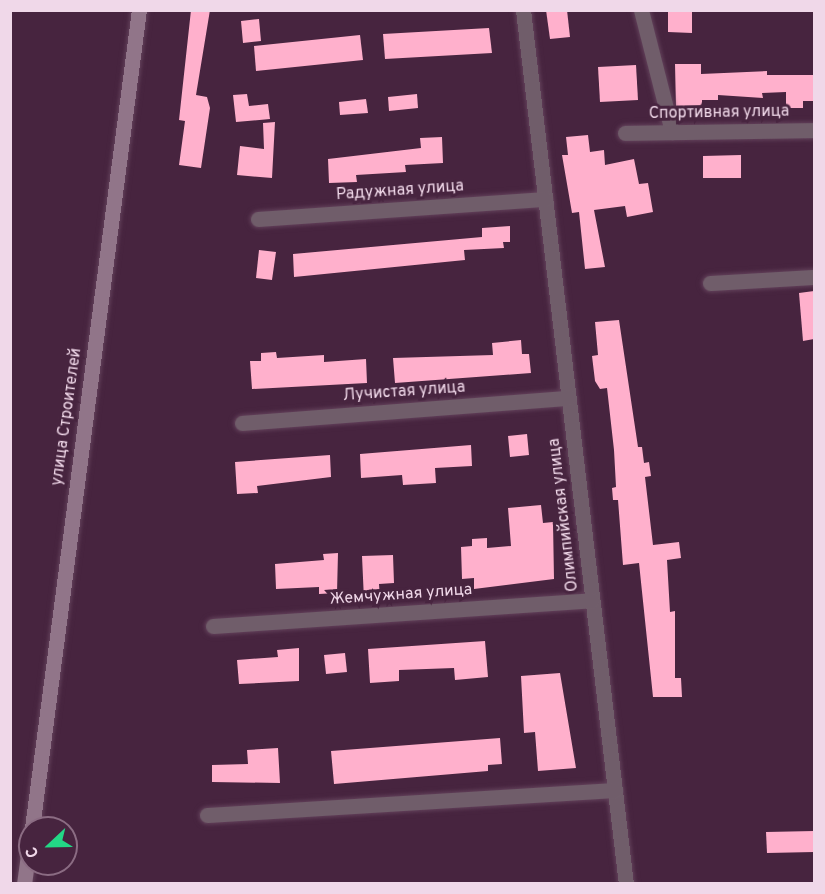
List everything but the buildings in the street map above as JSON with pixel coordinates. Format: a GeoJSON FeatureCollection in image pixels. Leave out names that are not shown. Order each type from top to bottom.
{"type":"FeatureCollection","features":[{"type":"Feature","properties":{"kind":"main road","name":"улица Строителей"},"geometry":{"type":"LineString","coordinates":[[34,816],[139,10]]}},
{"type":"Feature","properties":{"kind":"street","name":"Олимпийская улица"},"geometry":{"type":"LineString","coordinates":[[523,10],[626,884]]}},
{"type":"Feature","properties":{"kind":"street"},"geometry":{"type":"LineString","coordinates":[[641,10],[672,132]]}},
{"type":"Feature","properties":{"kind":"street","name":"Спортивная улица"},"geometry":{"type":"LineString","coordinates":[[625,133],[814,130]]}},
{"type":"Feature","properties":{"kind":"street","name":"Радужная улица"},"geometry":{"type":"LineString","coordinates":[[258,219],[544,199]]}},
{"type":"Feature","properties":{"kind":"street"},"geometry":{"type":"LineString","coordinates":[[710,283],[814,277]]}},
{"type":"Feature","properties":{"kind":"street","name":"Лучистая улица"},"geometry":{"type":"LineString","coordinates":[[242,423],[568,398]]}},
{"type":"Feature","properties":{"kind":"street","name":"Жемчужная улица"},"geometry":{"type":"LineString","coordinates":[[213,626],[592,600]]}},
{"type":"Feature","properties":{"kind":"street"},"geometry":{"type":"LineString","coordinates":[[207,815],[615,790]]}}]}
